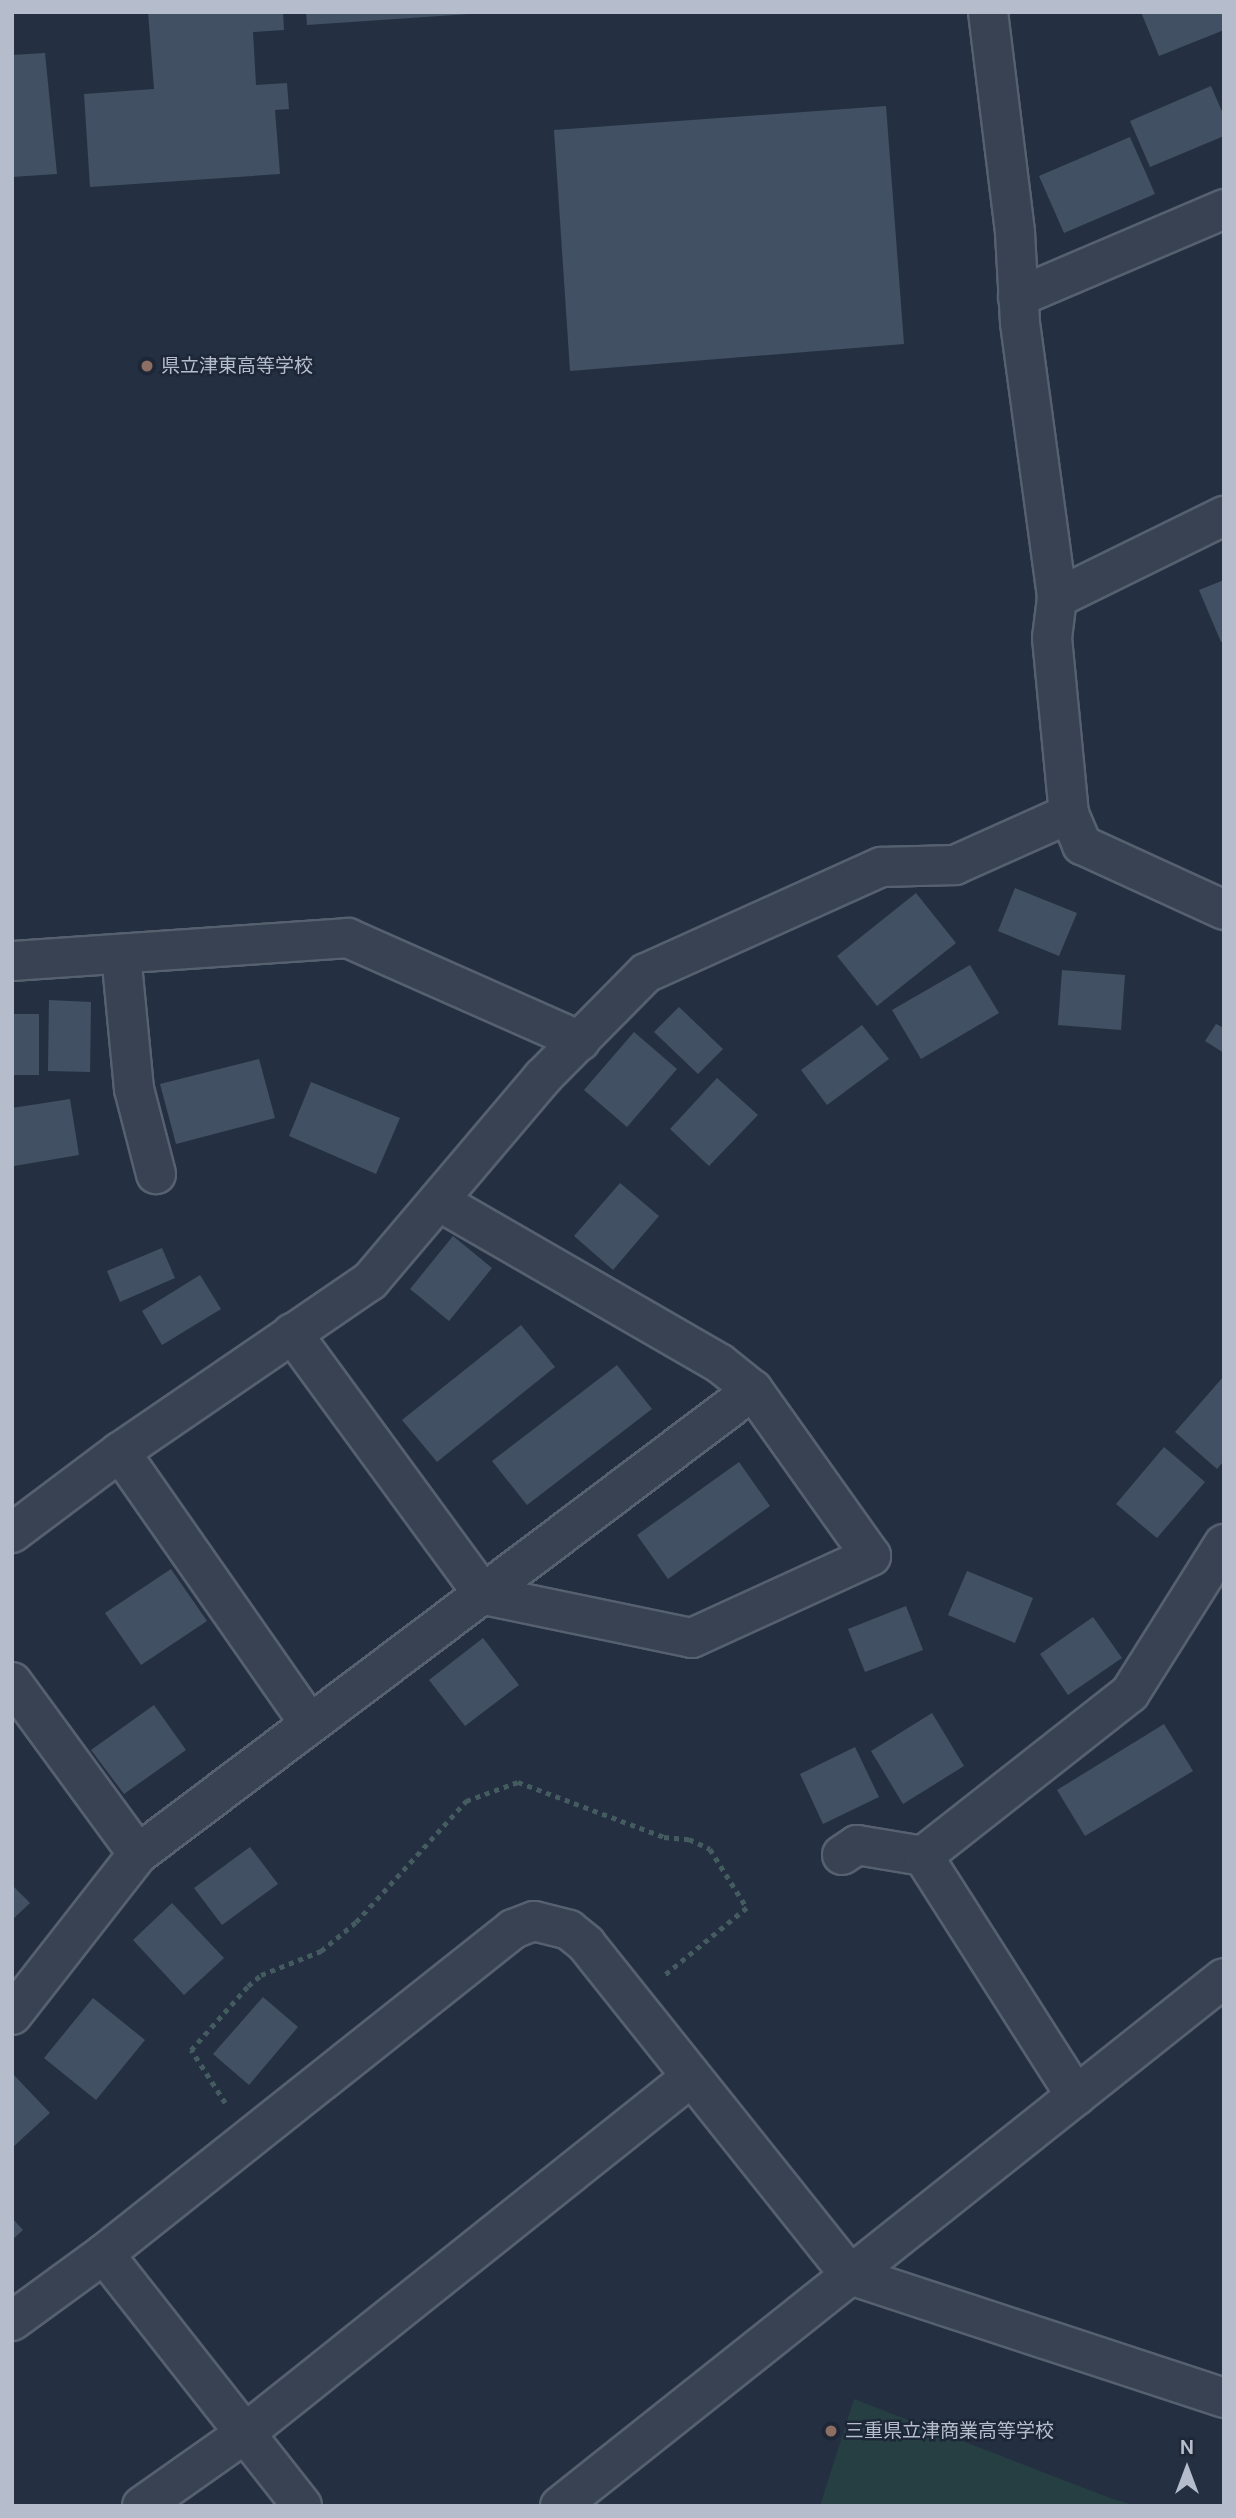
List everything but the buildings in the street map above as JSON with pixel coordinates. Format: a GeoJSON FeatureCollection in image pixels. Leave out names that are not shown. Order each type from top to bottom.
{"type":"FeatureCollection","features":[{"type":"Feature","properties":{"kind":"street"},"geometry":{"type":"LineString","coordinates":[[996,16],[1016,233],[1018,297],[1057,598],[1052,638],[1069,814],[1082,845],[1215,898]]}},
{"type":"Feature","properties":{"kind":"street"},"geometry":{"type":"LineString","coordinates":[[1018,297],[1224,209]]}},
{"type":"Feature","properties":{"kind":"street"},"geometry":{"type":"LineString","coordinates":[[1057,598],[1224,516]]}},
{"type":"Feature","properties":{"kind":"street"},"geometry":{"type":"LineString","coordinates":[[12,1533],[120,1452],[370,1281],[580,1041],[646,973],[881,867],[955,865],[1069,814]]}},
{"type":"Feature","properties":{"kind":"street"},"geometry":{"type":"LineString","coordinates":[[12,961],[348,938],[580,1041]]}},
{"type":"Feature","properties":{"kind":"street"},"geometry":{"type":"LineString","coordinates":[[121,954],[134,1089],[156,1174]]}},
{"type":"Feature","properties":{"kind":"street"},"geometry":{"type":"LineString","coordinates":[[292,1333],[484,1595],[692,1637],[871,1556],[753,1390],[719,1363],[438,1201]]}},
{"type":"Feature","properties":{"kind":"street"},"geometry":{"type":"LineString","coordinates":[[12,2015],[138,1854],[753,1390]]}},
{"type":"Feature","properties":{"kind":"street"},"geometry":{"type":"LineString","coordinates":[[120,1452],[309,1723]]}},
{"type":"Feature","properties":{"kind":"street"},"geometry":{"type":"LineString","coordinates":[[842,1854],[857,1845],[923,1856],[1130,1693],[1224,1544]]}},
{"type":"Feature","properties":{"kind":"street"},"geometry":{"type":"LineString","coordinates":[[12,1682],[138,1854]]}},
{"type":"Feature","properties":{"kind":"street"},"geometry":{"type":"LineString","coordinates":[[923,1856],[1076,2096]]}},
{"type":"Feature","properties":{"kind":"street"},"geometry":{"type":"LineString","coordinates":[[12,2321],[104,2254],[513,1929],[534,1921],[569,1930],[586,1944],[849,2275],[1224,2398]]}},
{"type":"Feature","properties":{"kind":"street"},"geometry":{"type":"LineString","coordinates":[[560,2506],[1224,1978]]}},
{"type":"Feature","properties":{"kind":"street"},"geometry":{"type":"LineString","coordinates":[[142,2506],[244,2434],[690,2078]]}},
{"type":"Feature","properties":{"kind":"street"},"geometry":{"type":"LineString","coordinates":[[104,2254],[302,2506]]}},
{"type":"Feature","properties":{"kind":"green space"},"geometry":{"type":"Polygon","coordinates":[[[854,2399],[1110,2498],[1137,2506],[820,2506],[854,2399]]]}},
{"type":"Feature","properties":{"kind":"place","name":"県立津東高等学校"},"geometry":{"type":"Point","coordinates":[147,366]}},
{"type":"Feature","properties":{"kind":"place","name":"三重県立津商業高等学校"},"geometry":{"type":"Point","coordinates":[831,2431]}}]}
